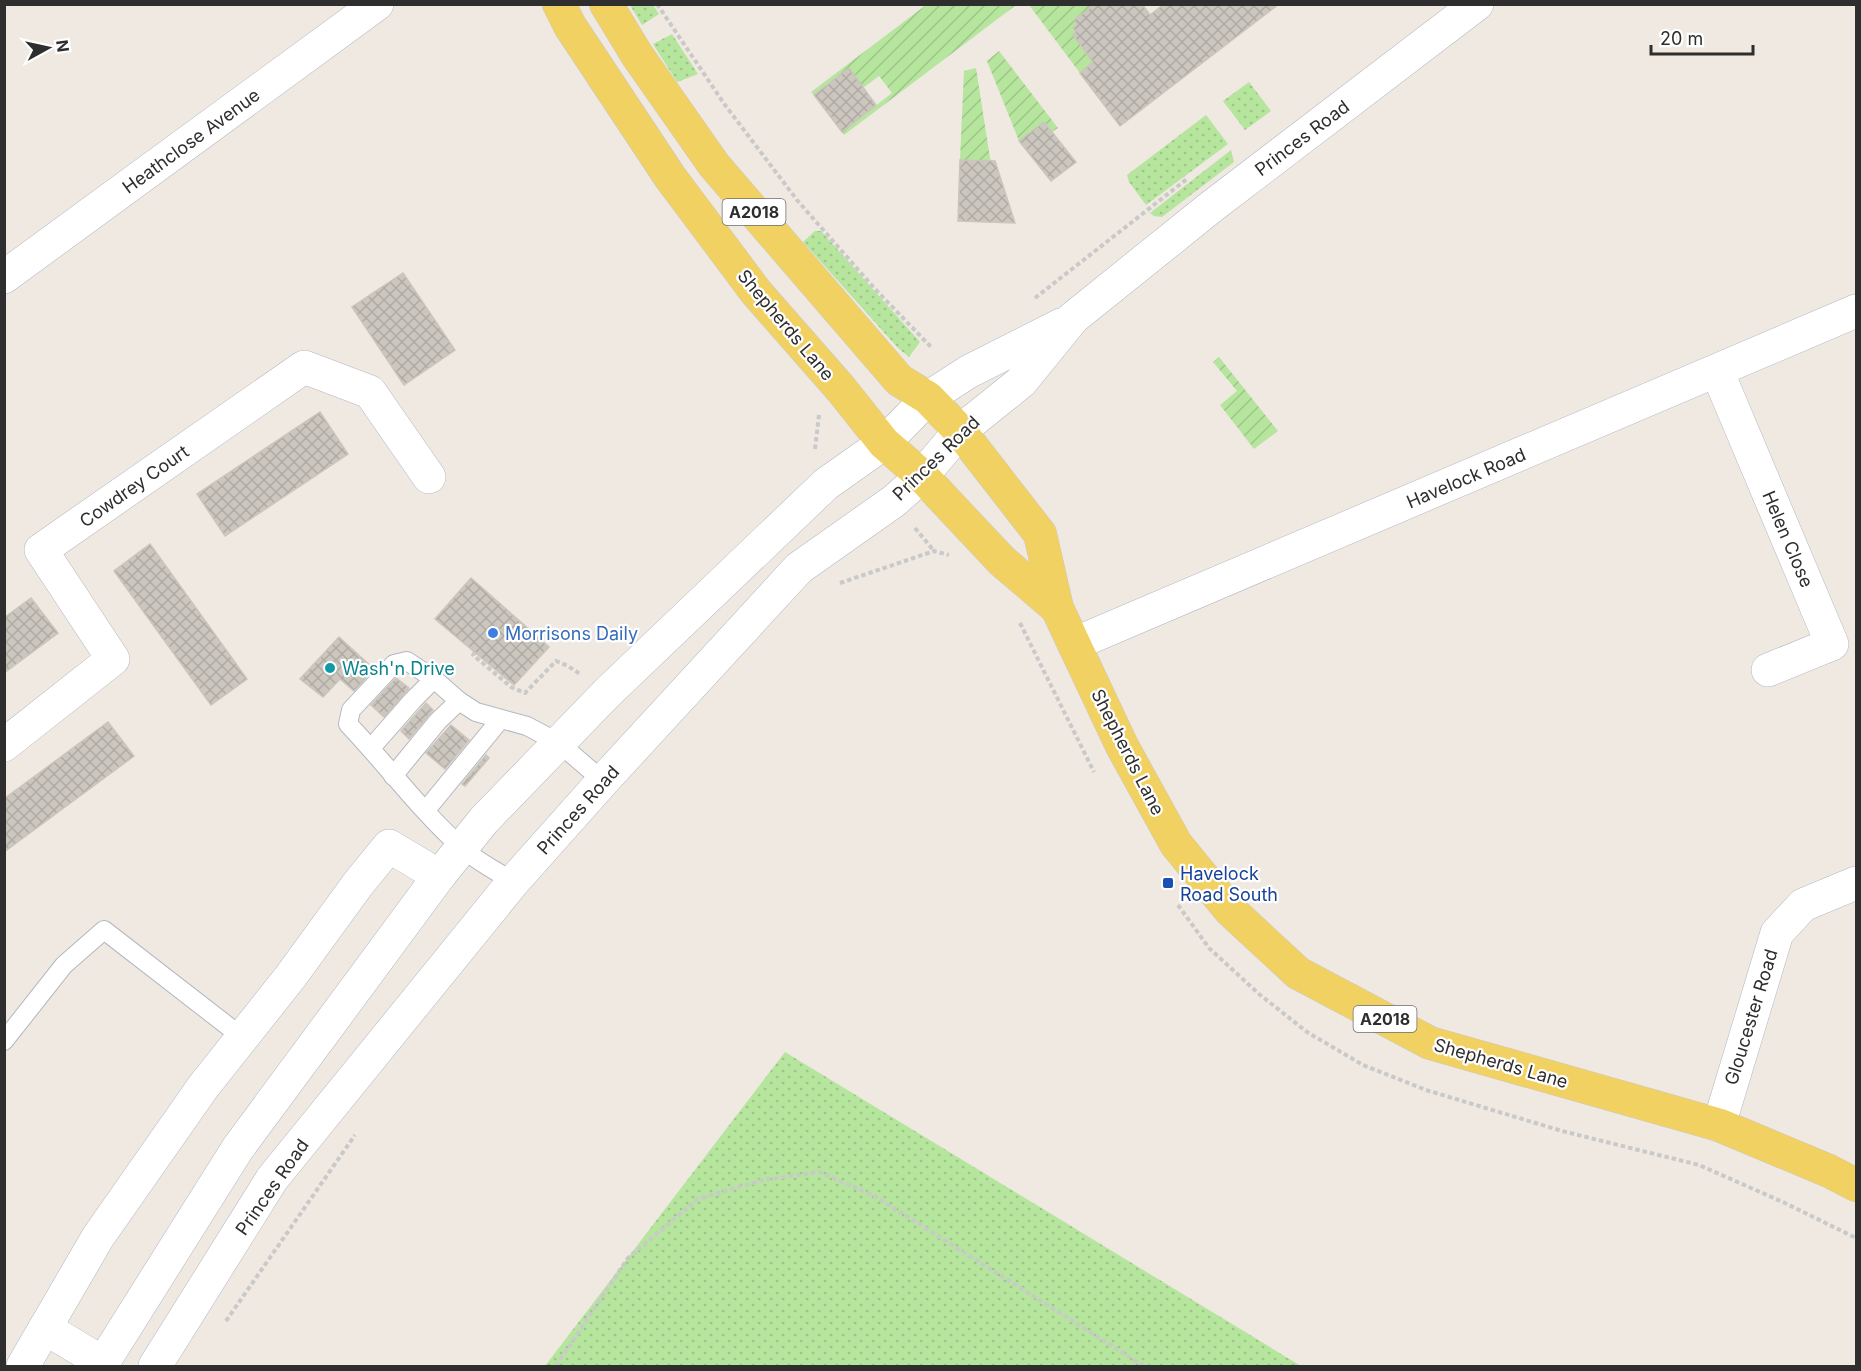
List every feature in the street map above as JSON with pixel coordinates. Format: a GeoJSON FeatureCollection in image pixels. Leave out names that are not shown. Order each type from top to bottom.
{"type":"FeatureCollection","features":[{"type":"Feature","properties":{"kind":"main road","name":"Shepherds Lane"},"geometry":{"type":"LineString","coordinates":[[559,4],[582,45],[670,177],[756,292],[841,389],[884,443],[922,476],[1002,561],[1057,608]]}},
{"type":"Feature","properties":{"kind":"main road","name":"Shepherds Lane"},"geometry":{"type":"LineString","coordinates":[[606,4],[637,56],[714,165],[899,380],[928,398],[960,431],[1040,534],[1057,608],[1122,746],[1176,844],[1230,910],[1298,973],[1430,1043],[1719,1125],[1830,1171],[1857,1185]]}},
{"type":"Feature","properties":{"kind":"street","name":"Heathclose Avenue"},"geometry":{"type":"LineString","coordinates":[[4,277],[377,4]]}},
{"type":"Feature","properties":{"kind":"street","name":"Princes Road"},"geometry":{"type":"LineString","coordinates":[[155,1366],[272,1179],[513,882],[799,568],[894,501],[922,476],[960,431],[1020,382],[1073,318],[1211,207],[1478,4]]}},
{"type":"Feature","properties":{"kind":"street","name":"Havelock Road"},"geometry":{"type":"LineString","coordinates":[[1074,644],[1857,311]]}},
{"type":"Feature","properties":{"kind":"street","name":"Princes Road"},"geometry":{"type":"LineString","coordinates":[[45,1328],[102,1365],[238,1148],[439,876],[484,820],[607,693],[826,484],[884,443],[928,398],[968,372],[1073,318]]}},
{"type":"Feature","properties":{"kind":"street","name":"Cowdrey Court"},"geometry":{"type":"LineString","coordinates":[[4,745],[113,659],[41,550],[304,367],[370,392],[429,477]]}},
{"type":"Feature","properties":{"kind":"street","name":"Helen Close"},"geometry":{"type":"LineString","coordinates":[[1716,371],[1832,644],[1768,670]]}},
{"type":"Feature","properties":{"kind":"street"},"geometry":{"type":"LineString","coordinates":[[23,1366],[98,1237],[203,1087],[291,976],[358,884],[389,846],[439,876]]}},
{"type":"Feature","properties":{"kind":"street","name":"Gloucester Road"},"geometry":{"type":"LineString","coordinates":[[1719,1125],[1777,933],[1803,905],[1857,883]]}},
{"type":"Feature","properties":{"kind":"lane"},"geometry":{"type":"LineString","coordinates":[[513,882],[461,848],[393,776],[348,724],[351,710],[394,664],[407,661],[476,712],[527,726],[559,742],[603,781]]}},
{"type":"Feature","properties":{"kind":"lane"},"geometry":{"type":"LineString","coordinates":[[371,748],[434,679]]}},
{"type":"Feature","properties":{"kind":"lane"},"geometry":{"type":"LineString","coordinates":[[393,776],[438,721],[459,701]]}},
{"type":"Feature","properties":{"kind":"lane"},"geometry":{"type":"LineString","coordinates":[[426,810],[500,720]]}},
{"type":"Feature","properties":{"kind":"lane"},"geometry":{"type":"LineString","coordinates":[[4,1041],[64,965],[104,930],[242,1037]]}},
{"type":"Feature","properties":{"kind":"path"},"geometry":{"type":"LineString","coordinates":[[657,4],[725,105],[797,200],[875,289],[932,348]]}},
{"type":"Feature","properties":{"kind":"path"},"geometry":{"type":"LineString","coordinates":[[814,452],[819,414]]}},
{"type":"Feature","properties":{"kind":"path"},"geometry":{"type":"LineString","coordinates":[[831,586],[934,551],[953,557]]}},
{"type":"Feature","properties":{"kind":"path"},"geometry":{"type":"LineString","coordinates":[[475,652],[472,656],[511,687],[525,693],[556,661],[568,666],[607,693]]}},
{"type":"Feature","properties":{"kind":"path"},"geometry":{"type":"LineString","coordinates":[[222,1328],[355,1135]]}},
{"type":"Feature","properties":{"kind":"path"},"geometry":{"type":"LineString","coordinates":[[556,1366],[628,1258],[698,1199],[763,1180],[819,1172],[873,1195],[1144,1366]]}},
{"type":"Feature","properties":{"kind":"green space"},"geometry":{"type":"Polygon","coordinates":[[[630,5],[653,5],[659,14],[642,25],[630,5]]]}},
{"type":"Feature","properties":{"kind":"green space"},"geometry":{"type":"Polygon","coordinates":[[[926,5],[1016,5],[844,135],[842,132],[892,93],[879,76],[863,88],[849,68],[814,95],[811,92],[926,5]]]}},
{"type":"Feature","properties":{"kind":"green space"},"geometry":{"type":"Polygon","coordinates":[[[1029,5],[1095,5],[1074,20],[1077,25],[1073,28],[1102,55],[1080,73],[1029,5]]]}},
{"type":"Feature","properties":{"kind":"green space"},"geometry":{"type":"Polygon","coordinates":[[[672,34],[698,74],[677,82],[653,44],[672,34]]]}},
{"type":"Feature","properties":{"kind":"green space"},"geometry":{"type":"Polygon","coordinates":[[[999,51],[1058,128],[1052,132],[1044,122],[1019,141],[987,61],[999,51]]]}},
{"type":"Feature","properties":{"kind":"green space"},"geometry":{"type":"Polygon","coordinates":[[[976,68],[990,158],[1000,178],[979,177],[979,169],[974,160],[960,160],[964,71],[976,68]]]}},
{"type":"Feature","properties":{"kind":"green space"},"geometry":{"type":"Polygon","coordinates":[[[1249,82],[1271,111],[1245,130],[1223,101],[1249,82]]]}},
{"type":"Feature","properties":{"kind":"green space"},"geometry":{"type":"Polygon","coordinates":[[[1206,115],[1228,144],[1146,205],[1129,182],[1127,175],[1206,115]]]}},
{"type":"Feature","properties":{"kind":"green space"},"geometry":{"type":"Polygon","coordinates":[[[1231,150],[1234,162],[1162,217],[1150,213],[1231,150]]]}},
{"type":"Feature","properties":{"kind":"green space"},"geometry":{"type":"Polygon","coordinates":[[[815,231],[821,231],[920,342],[909,357],[898,348],[803,242],[815,231]]]}},
{"type":"Feature","properties":{"kind":"green space"},"geometry":{"type":"Polygon","coordinates":[[[1219,357],[1278,431],[1254,449],[1220,405],[1237,391],[1213,362],[1219,357]]]}},
{"type":"Feature","properties":{"kind":"green space"},"geometry":{"type":"Polygon","coordinates":[[[785,1052],[1301,1366],[545,1366],[785,1052]]]}},
{"type":"Feature","properties":{"kind":"building"},"geometry":{"type":"Polygon","coordinates":[[[1095,4],[1142,4],[1150,15],[1164,4],[1279,4],[1120,126],[1080,73],[1093,62],[1073,35],[1076,32],[1073,28],[1077,25],[1074,20],[1095,4]]]}},
{"type":"Feature","properties":{"kind":"building"},"geometry":{"type":"Polygon","coordinates":[[[849,68],[876,105],[842,132],[814,95],[849,68]]]}},
{"type":"Feature","properties":{"kind":"building"},"geometry":{"type":"Polygon","coordinates":[[[1044,122],[1076,162],[1051,181],[1019,141],[1044,122]]]}},
{"type":"Feature","properties":{"kind":"building"},"geometry":{"type":"Polygon","coordinates":[[[960,160],[995,161],[1015,223],[958,221],[960,160]]]}},
{"type":"Feature","properties":{"kind":"building"},"geometry":{"type":"Polygon","coordinates":[[[403,273],[455,350],[404,385],[352,307],[403,273]]]}},
{"type":"Feature","properties":{"kind":"building"},"geometry":{"type":"Polygon","coordinates":[[[320,412],[348,454],[225,536],[197,494],[320,412]]]}},
{"type":"Feature","properties":{"kind":"building"},"geometry":{"type":"Polygon","coordinates":[[[150,544],[247,679],[211,705],[114,571],[150,544]]]}},
{"type":"Feature","properties":{"kind":"building","name":"Morrisons Daily"},"geometry":{"type":"Polygon","coordinates":[[[471,578],[549,647],[514,685],[435,619],[471,578]]]}},
{"type":"Feature","properties":{"kind":"building"},"geometry":{"type":"Polygon","coordinates":[[[31,598],[58,633],[4,673],[4,618],[31,598]]]}},
{"type":"Feature","properties":{"kind":"building","name":"Wash'n Drive"},"geometry":{"type":"Polygon","coordinates":[[[339,637],[374,669],[354,691],[340,679],[323,697],[300,679],[339,637]]]}},
{"type":"Feature","properties":{"kind":"building"},"geometry":{"type":"Polygon","coordinates":[[[396,678],[409,688],[384,717],[371,705],[396,678]]]}},
{"type":"Feature","properties":{"kind":"building"},"geometry":{"type":"Polygon","coordinates":[[[426,703],[433,710],[409,739],[401,731],[426,703]]]}},
{"type":"Feature","properties":{"kind":"building"},"geometry":{"type":"Polygon","coordinates":[[[108,722],[134,756],[4,852],[4,799],[108,722]]]}},
{"type":"Feature","properties":{"kind":"building"},"geometry":{"type":"Polygon","coordinates":[[[451,725],[469,740],[445,769],[426,753],[451,725]]]}},
{"type":"Feature","properties":{"kind":"building"},"geometry":{"type":"Polygon","coordinates":[[[486,755],[489,758],[465,786],[462,784],[486,755]]]}},
{"type":"Feature","properties":{"kind":"place","name":"Morrisons Daily"},"geometry":{"type":"Point","coordinates":[493,633]}},
{"type":"Feature","properties":{"kind":"place","name":"Wash'n Drive"},"geometry":{"type":"Point","coordinates":[330,668]}},
{"type":"Feature","properties":{"kind":"place","name":"Havelock Road South"},"geometry":{"type":"Point","coordinates":[1168,883]}}]}
